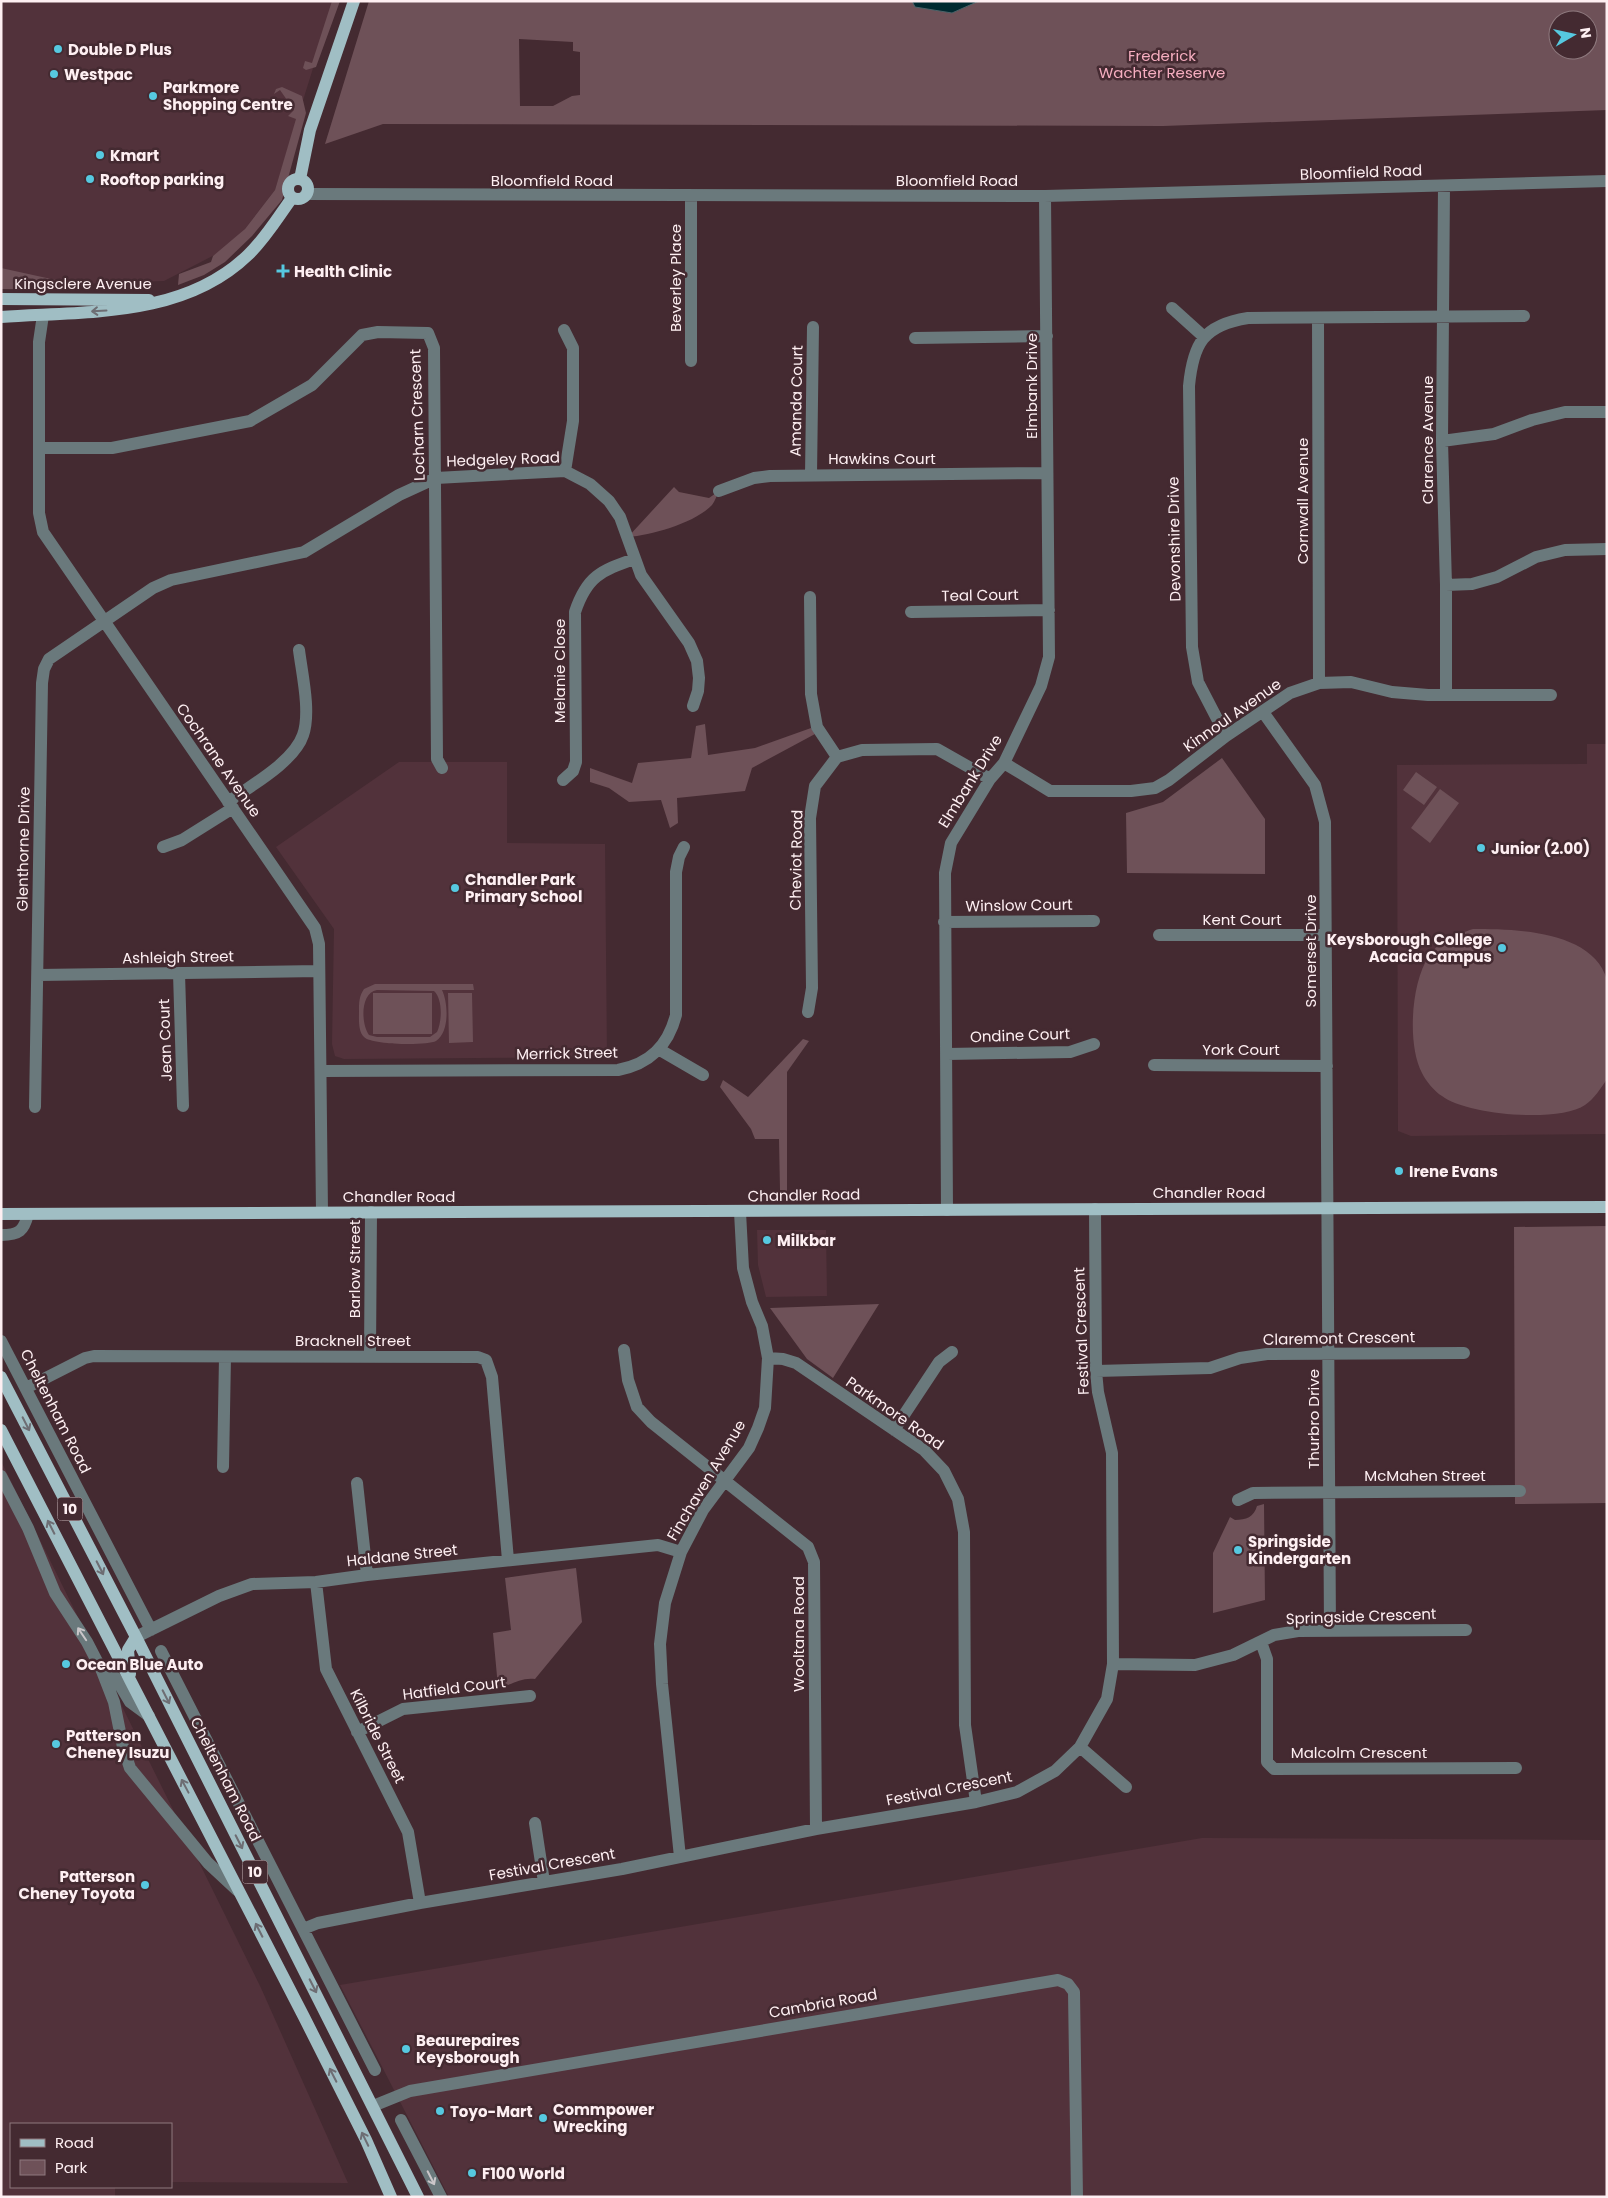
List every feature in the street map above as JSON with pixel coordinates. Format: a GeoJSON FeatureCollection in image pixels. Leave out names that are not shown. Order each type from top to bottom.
{"type":"FeatureCollection","features":[{"type":"Feature","properties":{"kind":"main road"},"geometry":{"type":"LineString","coordinates":[[300,179],[310,130],[354,1]]}},
{"type":"Feature","properties":{"kind":"main road"},"geometry":{"type":"LineString","coordinates":[[295,179],[300,179],[306,184],[306,194],[300,199],[292,198],[288,192],[289,184],[295,179]]}},
{"type":"Feature","properties":{"kind":"main road","name":"Kingsclere Avenue"},"geometry":{"type":"LineString","coordinates":[[1,317],[123,309],[164,300],[205,285],[235,266],[259,244],[292,198]]}},
{"type":"Feature","properties":{"kind":"main road"},"geometry":{"type":"LineString","coordinates":[[38,315],[42,298]]}},
{"type":"Feature","properties":{"kind":"main road","name":"Kingsclere Avenue"},"geometry":{"type":"LineString","coordinates":[[1,299],[164,300]]}},
{"type":"Feature","properties":{"kind":"main road","name":"Chandler Road"},"geometry":{"type":"LineString","coordinates":[[1,1214],[1607,1207]]}},
{"type":"Feature","properties":{"kind":"main road","name":"Cheltenham Road"},"geometry":{"type":"LineString","coordinates":[[1,1377],[136,1638],[418,2197]]}},
{"type":"Feature","properties":{"kind":"main road","name":"10"},"geometry":{"type":"LineString","coordinates":[[1,1430],[241,1894],[355,2119],[391,2197]]}},
{"type":"Feature","properties":{"kind":"main road"},"geometry":{"type":"LineString","coordinates":[[130,1679],[128,1650],[136,1638]]}},
{"type":"Feature","properties":{"kind":"main road"},"geometry":{"type":"LineString","coordinates":[[355,2119],[373,2106]]}},
{"type":"Feature","properties":{"kind":"street","name":"Bloomfield Road"},"geometry":{"type":"LineString","coordinates":[[306,194],[1045,196],[1607,181]]}},
{"type":"Feature","properties":{"kind":"street","name":"Clarence Avenue"},"geometry":{"type":"LineString","coordinates":[[1444,186],[1442,440],[1446,585],[1446,694]]}},
{"type":"Feature","properties":{"kind":"street","name":"Beverley Place"},"geometry":{"type":"LineString","coordinates":[[691,196],[691,361]]}},
{"type":"Feature","properties":{"kind":"street","name":"Elmbank Drive"},"geometry":{"type":"LineString","coordinates":[[947,1210],[945,873],[951,843],[990,779],[1004,763],[1041,686],[1049,657],[1045,196]]}},
{"type":"Feature","properties":{"kind":"street"},"geometry":{"type":"LineString","coordinates":[[1172,308],[1203,336],[1216,326],[1248,318],[1318,319],[1524,316]]}},
{"type":"Feature","properties":{"kind":"street","name":"Cochrane Avenue"},"geometry":{"type":"LineString","coordinates":[[38,315],[40,342],[39,513],[43,532],[315,928],[318,944],[319,971],[322,1212]]}},
{"type":"Feature","properties":{"kind":"street","name":"Cornwall Avenue"},"geometry":{"type":"LineString","coordinates":[[1318,319],[1319,683]]}},
{"type":"Feature","properties":{"kind":"street","name":"Amanda Court"},"geometry":{"type":"LineString","coordinates":[[811,475],[813,327]]}},
{"type":"Feature","properties":{"kind":"street"},"geometry":{"type":"LineString","coordinates":[[564,330],[573,348],[573,421],[565,471]]}},
{"type":"Feature","properties":{"kind":"street","name":"Locharn Crescent"},"geometry":{"type":"LineString","coordinates":[[39,448],[112,448],[250,421],[312,385],[362,335],[368,332],[428,333],[434,348],[437,759],[442,768]]}},
{"type":"Feature","properties":{"kind":"street"},"geometry":{"type":"LineString","coordinates":[[915,338],[1047,336]]}},
{"type":"Feature","properties":{"kind":"street","name":"Devonshire Drive"},"geometry":{"type":"LineString","coordinates":[[1203,336],[1194,353],[1189,386],[1192,648],[1198,682],[1226,736]]}},
{"type":"Feature","properties":{"kind":"street"},"geometry":{"type":"LineString","coordinates":[[1442,440],[1494,434],[1532,420],[1564,412],[1607,412]]}},
{"type":"Feature","properties":{"kind":"street","name":"Hedgeley Road"},"geometry":{"type":"LineString","coordinates":[[103,622],[153,588],[171,580],[304,552],[399,495],[436,478],[565,471],[590,484],[609,501],[620,517],[634,559],[650,589],[689,643],[696,661],[698,691],[693,706]]}},
{"type":"Feature","properties":{"kind":"street","name":"Hawkins Court"},"geometry":{"type":"LineString","coordinates":[[719,491],[754,478],[811,475],[1047,473]]}},
{"type":"Feature","properties":{"kind":"street"},"geometry":{"type":"LineString","coordinates":[[1446,585],[1472,584],[1497,578],[1536,557],[1565,550],[1607,549]]}},
{"type":"Feature","properties":{"kind":"street","name":"Melanie Close"},"geometry":{"type":"LineString","coordinates":[[564,780],[573,771],[576,762],[575,612],[580,595],[590,580],[605,570],[634,559]]}},
{"type":"Feature","properties":{"kind":"street"},"geometry":{"type":"LineString","coordinates":[[810,596],[811,694],[817,727],[837,758],[862,750],[937,749],[990,779]]}},
{"type":"Feature","properties":{"kind":"street","name":"Teal Court"},"geometry":{"type":"LineString","coordinates":[[911,612],[1049,610]]}},
{"type":"Feature","properties":{"kind":"street","name":"Glenthorne Drive"},"geometry":{"type":"LineString","coordinates":[[35,1106],[44,669],[50,659],[103,622]]}},
{"type":"Feature","properties":{"kind":"street"},"geometry":{"type":"LineString","coordinates":[[163,848],[182,840],[290,757],[303,735],[306,698],[299,650]]}},
{"type":"Feature","properties":{"kind":"street","name":"Kinnoul Avenue"},"geometry":{"type":"LineString","coordinates":[[1004,763],[1050,791],[1130,791],[1155,788],[1169,780],[1226,736],[1290,693],[1319,683],[1351,682],[1392,692],[1551,695]]}},
{"type":"Feature","properties":{"kind":"street","name":"Somerset Drive"},"geometry":{"type":"LineString","coordinates":[[1263,712],[1315,785],[1325,822],[1327,1208]]}},
{"type":"Feature","properties":{"kind":"street","name":"Cheviot Road"},"geometry":{"type":"LineString","coordinates":[[808,1012],[812,988],[810,818],[815,786],[837,758]]}},
{"type":"Feature","properties":{"kind":"street","name":"Merrick Street"},"geometry":{"type":"LineString","coordinates":[[321,1071],[618,1070],[632,1067],[648,1060],[660,1050],[672,1033],[676,1015],[676,872],[678,857],[684,847]]}},
{"type":"Feature","properties":{"kind":"street","name":"Winslow Court"},"geometry":{"type":"LineString","coordinates":[[944,922],[1094,921]]}},
{"type":"Feature","properties":{"kind":"street","name":"Kent Court"},"geometry":{"type":"LineString","coordinates":[[1159,935],[1326,935]]}},
{"type":"Feature","properties":{"kind":"street","name":"Ashleigh Street"},"geometry":{"type":"LineString","coordinates":[[38,975],[319,971]]}},
{"type":"Feature","properties":{"kind":"street","name":"Jean Court"},"geometry":{"type":"LineString","coordinates":[[179,973],[183,1106]]}},
{"type":"Feature","properties":{"kind":"street","name":"Ondine Court"},"geometry":{"type":"LineString","coordinates":[[947,1054],[1070,1052],[1094,1044]]}},
{"type":"Feature","properties":{"kind":"street"},"geometry":{"type":"LineString","coordinates":[[660,1050],[704,1075]]}},
{"type":"Feature","properties":{"kind":"street","name":"York Court"},"geometry":{"type":"LineString","coordinates":[[1154,1065],[1327,1066]]}},
{"type":"Feature","properties":{"kind":"street","name":"Thurbro Drive"},"geometry":{"type":"LineString","coordinates":[[1327,1208],[1330,1630]]}},
{"type":"Feature","properties":{"kind":"street","name":"Festival Crescent"},"geometry":{"type":"LineString","coordinates":[[303,1929],[318,1923],[420,1903],[622,1869],[816,1829],[976,1802],[1017,1792],[1055,1771],[1080,1747],[1107,1699],[1113,1664],[1112,1453],[1098,1392],[1096,1371],[1095,1209]]}},
{"type":"Feature","properties":{"kind":"street","name":"Barlow Street"},"geometry":{"type":"LineString","coordinates":[[370,1356],[371,1212]]}},
{"type":"Feature","properties":{"kind":"street"},"geometry":{"type":"LineString","coordinates":[[740,1212],[743,1268],[752,1302],[762,1326],[768,1358]]}},
{"type":"Feature","properties":{"kind":"street"},"geometry":{"type":"LineString","coordinates":[[1,1235],[19,1233],[24,1227],[28,1214]]}},
{"type":"Feature","properties":{"kind":"street","name":"Cheltenham Road"},"geometry":{"type":"LineString","coordinates":[[1,1341],[150,1630]]}},
{"type":"Feature","properties":{"kind":"street","name":"Wooltana Road"},"geometry":{"type":"LineString","coordinates":[[624,1350],[628,1380],[637,1407],[651,1422],[808,1547],[812,1554],[814,1562],[816,1829]]}},
{"type":"Feature","properties":{"kind":"street"},"geometry":{"type":"LineString","coordinates":[[894,1430],[939,1362],[952,1352]]}},
{"type":"Feature","properties":{"kind":"street","name":"Claremont Crescent"},"geometry":{"type":"LineString","coordinates":[[1096,1371],[1210,1368],[1240,1358],[1267,1354],[1329,1352],[1464,1353]]}},
{"type":"Feature","properties":{"kind":"street","name":"Bracknell Street"},"geometry":{"type":"LineString","coordinates":[[26,1388],[85,1358],[94,1356],[478,1357],[486,1360],[492,1377],[508,1560]]}},
{"type":"Feature","properties":{"kind":"street"},"geometry":{"type":"LineString","coordinates":[[223,1467],[225,1357]]}},
{"type":"Feature","properties":{"kind":"street","name":"Parkmore Road"},"geometry":{"type":"LineString","coordinates":[[768,1358],[783,1358],[796,1363],[894,1430],[936,1460],[954,1489],[962,1515],[964,1708],[976,1802]]}},
{"type":"Feature","properties":{"kind":"street","name":"Finchaven Avenue"},"geometry":{"type":"LineString","coordinates":[[680,1856],[660,1644],[665,1603],[681,1552],[703,1510],[748,1448],[758,1428],[766,1400],[768,1358]]}},
{"type":"Feature","properties":{"kind":"street"},"geometry":{"type":"LineString","coordinates":[[1,1476],[28,1528],[56,1593],[87,1642],[102,1671],[114,1702],[125,1756],[134,1774],[208,1863],[241,1894]]}},
{"type":"Feature","properties":{"kind":"street"},"geometry":{"type":"LineString","coordinates":[[358,1482],[367,1575]]}},
{"type":"Feature","properties":{"kind":"street","name":"McMahen Street"},"geometry":{"type":"LineString","coordinates":[[1238,1500],[1253,1493],[1520,1491]]}},
{"type":"Feature","properties":{"kind":"street","name":"Haldane Street"},"geometry":{"type":"LineString","coordinates":[[136,1638],[219,1596],[252,1584],[316,1582],[658,1545],[681,1552]]}},
{"type":"Feature","properties":{"kind":"street","name":"Kilbride Street"},"geometry":{"type":"LineString","coordinates":[[316,1582],[326,1669],[408,1832],[420,1903]]}},
{"type":"Feature","properties":{"kind":"street","name":"Springside Crescent"},"geometry":{"type":"LineString","coordinates":[[1113,1664],[1195,1664],[1233,1655],[1274,1636],[1298,1631],[1466,1630]]}},
{"type":"Feature","properties":{"kind":"street","name":"Malcolm Crescent"},"geometry":{"type":"LineString","coordinates":[[1261,1642],[1267,1658],[1267,1762],[1274,1769],[1516,1768]]}},
{"type":"Feature","properties":{"kind":"street","name":"Cheltenham Road"},"geometry":{"type":"LineString","coordinates":[[161,1651],[375,2070]]}},
{"type":"Feature","properties":{"kind":"street"},"geometry":{"type":"LineString","coordinates":[[102,1671],[116,1678],[130,1702],[148,1716]]}},
{"type":"Feature","properties":{"kind":"street","name":"Hatfield Court"},"geometry":{"type":"LineString","coordinates":[[358,1732],[403,1709],[530,1696]]}},
{"type":"Feature","properties":{"kind":"street"},"geometry":{"type":"LineString","coordinates":[[1080,1747],[1126,1787]]}},
{"type":"Feature","properties":{"kind":"street"},"geometry":{"type":"LineString","coordinates":[[535,1823],[544,1882]]}},
{"type":"Feature","properties":{"kind":"street","name":"Cambria Road"},"geometry":{"type":"LineString","coordinates":[[373,2106],[410,2091],[1058,1980],[1068,1984],[1074,1992],[1077,2197]]}},
{"type":"Feature","properties":{"kind":"street"},"geometry":{"type":"LineString","coordinates":[[341,2042],[350,2022]]}},
{"type":"Feature","properties":{"kind":"street"},"geometry":{"type":"LineString","coordinates":[[401,2120],[441,2197]]}},
{"type":"Feature","properties":{"kind":"street"},"geometry":{"type":"LineString","coordinates":[[395,2149],[421,2159]]}},
{"type":"Feature","properties":{"kind":"shaded area","name":"Parkmore Shopping Centre"},"geometry":{"type":"Polygon","coordinates":[[[1,1],[334,1],[275,190],[232,246],[164,281],[1,287],[1,1]]]}},
{"type":"Feature","properties":{"kind":"shaded area","name":"Keysborough College Acacia Campus"},"geometry":{"type":"Polygon","coordinates":[[[1587,744],[1607,744],[1607,1134],[1411,1136],[1398,1131],[1397,765],[1587,764],[1587,744]]]}},
{"type":"Feature","properties":{"kind":"shaded area","name":"Chandler Park Primary School"},"geometry":{"type":"Polygon","coordinates":[[[399,762],[507,762],[507,843],[605,844],[607,1057],[344,1059],[335,1056],[332,1044],[334,929],[276,847],[399,762]]]}},
{"type":"Feature","properties":{"kind":"shaded area"},"geometry":{"type":"Polygon","coordinates":[[[757,1230],[826,1230],[827,1296],[766,1297],[758,1265],[757,1230]]]}},
{"type":"Feature","properties":{"kind":"shaded area"},"geometry":{"type":"Polygon","coordinates":[[[1,1461],[261,1988],[348,2183],[172,2182],[172,2123],[10,2123],[10,2188],[115,2188],[115,2197],[1,2197],[1,1461]]]}},
{"type":"Feature","properties":{"kind":"shaded area"},"geometry":{"type":"Polygon","coordinates":[[[1202,1838],[1607,1840],[1607,2197],[449,2197],[340,1985],[1202,1838]]]}},
{"type":"Feature","properties":{"kind":"green space"},"geometry":{"type":"Polygon","coordinates":[[[332,1],[340,1],[316,67],[306,70],[303,68],[305,61],[312,63],[332,1]]]}},
{"type":"Feature","properties":{"kind":"green space","name":"Frederick Wachter Reserve"},"geometry":{"type":"Polygon","coordinates":[[[369,1],[912,1],[916,7],[952,13],[979,1],[1607,1],[1607,110],[1163,126],[383,124],[325,144],[369,1]],[[519,39],[520,106],[553,106],[572,96],[580,95],[580,52],[573,51],[573,42],[519,39]]]}},
{"type":"Feature","properties":{"kind":"green space"},"geometry":{"type":"Polygon","coordinates":[[[282,87],[302,96],[306,113],[282,200],[252,236],[225,262],[204,275],[178,285],[179,274],[211,262],[213,256],[245,229],[275,190],[296,119],[288,116],[294,110],[280,90],[274,94],[276,89],[282,87]]]}},
{"type":"Feature","properties":{"kind":"green space"},"geometry":{"type":"Polygon","coordinates":[[[1,268],[65,282],[69,290],[1,289],[1,268]]]}},
{"type":"Feature","properties":{"kind":"green space"},"geometry":{"type":"Polygon","coordinates":[[[674,487],[679,492],[709,498],[719,491],[712,505],[684,523],[649,534],[628,537],[674,487]]]}},
{"type":"Feature","properties":{"kind":"green space"},"geometry":{"type":"Polygon","coordinates":[[[705,724],[708,755],[755,748],[811,728],[815,734],[752,768],[745,791],[677,798],[678,823],[670,828],[661,800],[629,802],[609,788],[590,782],[590,768],[632,783],[638,763],[691,758],[696,726],[705,724]]]}},
{"type":"Feature","properties":{"kind":"green space"},"geometry":{"type":"Polygon","coordinates":[[[1222,758],[1265,819],[1265,874],[1127,873],[1126,813],[1163,802],[1222,758]]]}},
{"type":"Feature","properties":{"kind":"green space"},"geometry":{"type":"Polygon","coordinates":[[[1416,772],[1437,787],[1424,805],[1403,790],[1416,772]]]}},
{"type":"Feature","properties":{"kind":"green space"},"geometry":{"type":"Polygon","coordinates":[[[1440,789],[1459,803],[1430,843],[1411,828],[1440,789]]]}},
{"type":"Feature","properties":{"kind":"green space"},"geometry":{"type":"Polygon","coordinates":[[[1473,929],[1509,930],[1550,936],[1569,942],[1586,951],[1599,963],[1607,980],[1607,1079],[1594,1097],[1585,1105],[1572,1111],[1555,1114],[1535,1115],[1491,1112],[1454,1103],[1439,1094],[1425,1079],[1417,1061],[1414,1047],[1413,1014],[1418,981],[1423,967],[1433,950],[1443,942],[1473,929]]]}},
{"type":"Feature","properties":{"kind":"green space"},"geometry":{"type":"Polygon","coordinates":[[[375,984],[473,984],[474,990],[442,990],[446,1002],[446,1024],[441,1037],[431,1043],[411,1044],[377,1042],[369,1040],[362,1035],[359,1018],[361,994],[364,989],[375,984]],[[377,990],[371,992],[367,997],[364,1010],[364,1024],[369,1035],[377,1037],[430,1037],[437,1032],[441,1017],[439,999],[434,991],[377,990]]]}},
{"type":"Feature","properties":{"kind":"green space"},"geometry":{"type":"Polygon","coordinates":[[[373,993],[432,993],[432,1034],[373,1034],[373,993]]]}},
{"type":"Feature","properties":{"kind":"green space"},"geometry":{"type":"Polygon","coordinates":[[[448,993],[472,993],[473,1042],[449,1043],[448,993]]]}},
{"type":"Feature","properties":{"kind":"green space"},"geometry":{"type":"Polygon","coordinates":[[[803,1039],[809,1041],[787,1072],[787,1191],[780,1190],[779,1139],[755,1139],[751,1129],[720,1087],[723,1080],[748,1097],[803,1039]]]}},
{"type":"Feature","properties":{"kind":"green space"},"geometry":{"type":"Polygon","coordinates":[[[1607,1226],[1607,1503],[1515,1504],[1514,1227],[1607,1226]]]}},
{"type":"Feature","properties":{"kind":"green space"},"geometry":{"type":"Polygon","coordinates":[[[879,1304],[833,1378],[807,1359],[770,1308],[879,1304]]]}},
{"type":"Feature","properties":{"kind":"green space"},"geometry":{"type":"Polygon","coordinates":[[[1264,1504],[1265,1600],[1213,1613],[1213,1553],[1230,1517],[1235,1520],[1246,1518],[1254,1513],[1257,1506],[1264,1504]]]}},
{"type":"Feature","properties":{"kind":"green space"},"geometry":{"type":"Polygon","coordinates":[[[576,1568],[582,1622],[535,1679],[525,1679],[498,1687],[493,1633],[511,1630],[505,1578],[576,1568]]]}},
{"type":"Feature","properties":{"kind":"water"},"geometry":{"type":"Polygon","coordinates":[[[912,1],[979,1],[952,13],[915,7],[912,1]]]}},
{"type":"Feature","properties":{"kind":"place","name":"Double D Plus"},"geometry":{"type":"Point","coordinates":[58,49]}},
{"type":"Feature","properties":{"kind":"place","name":"Westpac"},"geometry":{"type":"Point","coordinates":[54,74]}},
{"type":"Feature","properties":{"kind":"place","name":"Parkmore Shopping Centre"},"geometry":{"type":"Point","coordinates":[153,96]}},
{"type":"Feature","properties":{"kind":"place","name":"Kmart"},"geometry":{"type":"Point","coordinates":[100,155]}},
{"type":"Feature","properties":{"kind":"place","name":"Rooftop parking"},"geometry":{"type":"Point","coordinates":[90,179]}},
{"type":"Feature","properties":{"kind":"place","name":"Health Clinic"},"geometry":{"type":"Point","coordinates":[283,271]}},
{"type":"Feature","properties":{"kind":"place","name":"Junior (2.00)"},"geometry":{"type":"Point","coordinates":[1481,848]}},
{"type":"Feature","properties":{"kind":"place","name":"Chandler Park Primary School"},"geometry":{"type":"Point","coordinates":[455,888]}},
{"type":"Feature","properties":{"kind":"place","name":"Keysborough College Acacia Campus"},"geometry":{"type":"Point","coordinates":[1502,948]}},
{"type":"Feature","properties":{"kind":"place","name":"Irene Evans"},"geometry":{"type":"Point","coordinates":[1399,1171]}},
{"type":"Feature","properties":{"kind":"place","name":"Milkbar"},"geometry":{"type":"Point","coordinates":[767,1240]}},
{"type":"Feature","properties":{"kind":"place","name":"Springside Kindergarten"},"geometry":{"type":"Point","coordinates":[1238,1550]}},
{"type":"Feature","properties":{"kind":"place","name":"Ocean Blue Auto"},"geometry":{"type":"Point","coordinates":[66,1664]}},
{"type":"Feature","properties":{"kind":"place","name":"Patterson Cheney Isuzu"},"geometry":{"type":"Point","coordinates":[56,1744]}},
{"type":"Feature","properties":{"kind":"place","name":"Patterson Cheney Toyota"},"geometry":{"type":"Point","coordinates":[145,1885]}},
{"type":"Feature","properties":{"kind":"place","name":"Beaurepaires Keysborough"},"geometry":{"type":"Point","coordinates":[406,2049]}},
{"type":"Feature","properties":{"kind":"place","name":"Toyo-Mart"},"geometry":{"type":"Point","coordinates":[440,2111]}},
{"type":"Feature","properties":{"kind":"place","name":"Commpower Wrecking"},"geometry":{"type":"Point","coordinates":[543,2118]}},
{"type":"Feature","properties":{"kind":"place","name":"F100 World"},"geometry":{"type":"Point","coordinates":[472,2173]}}]}
